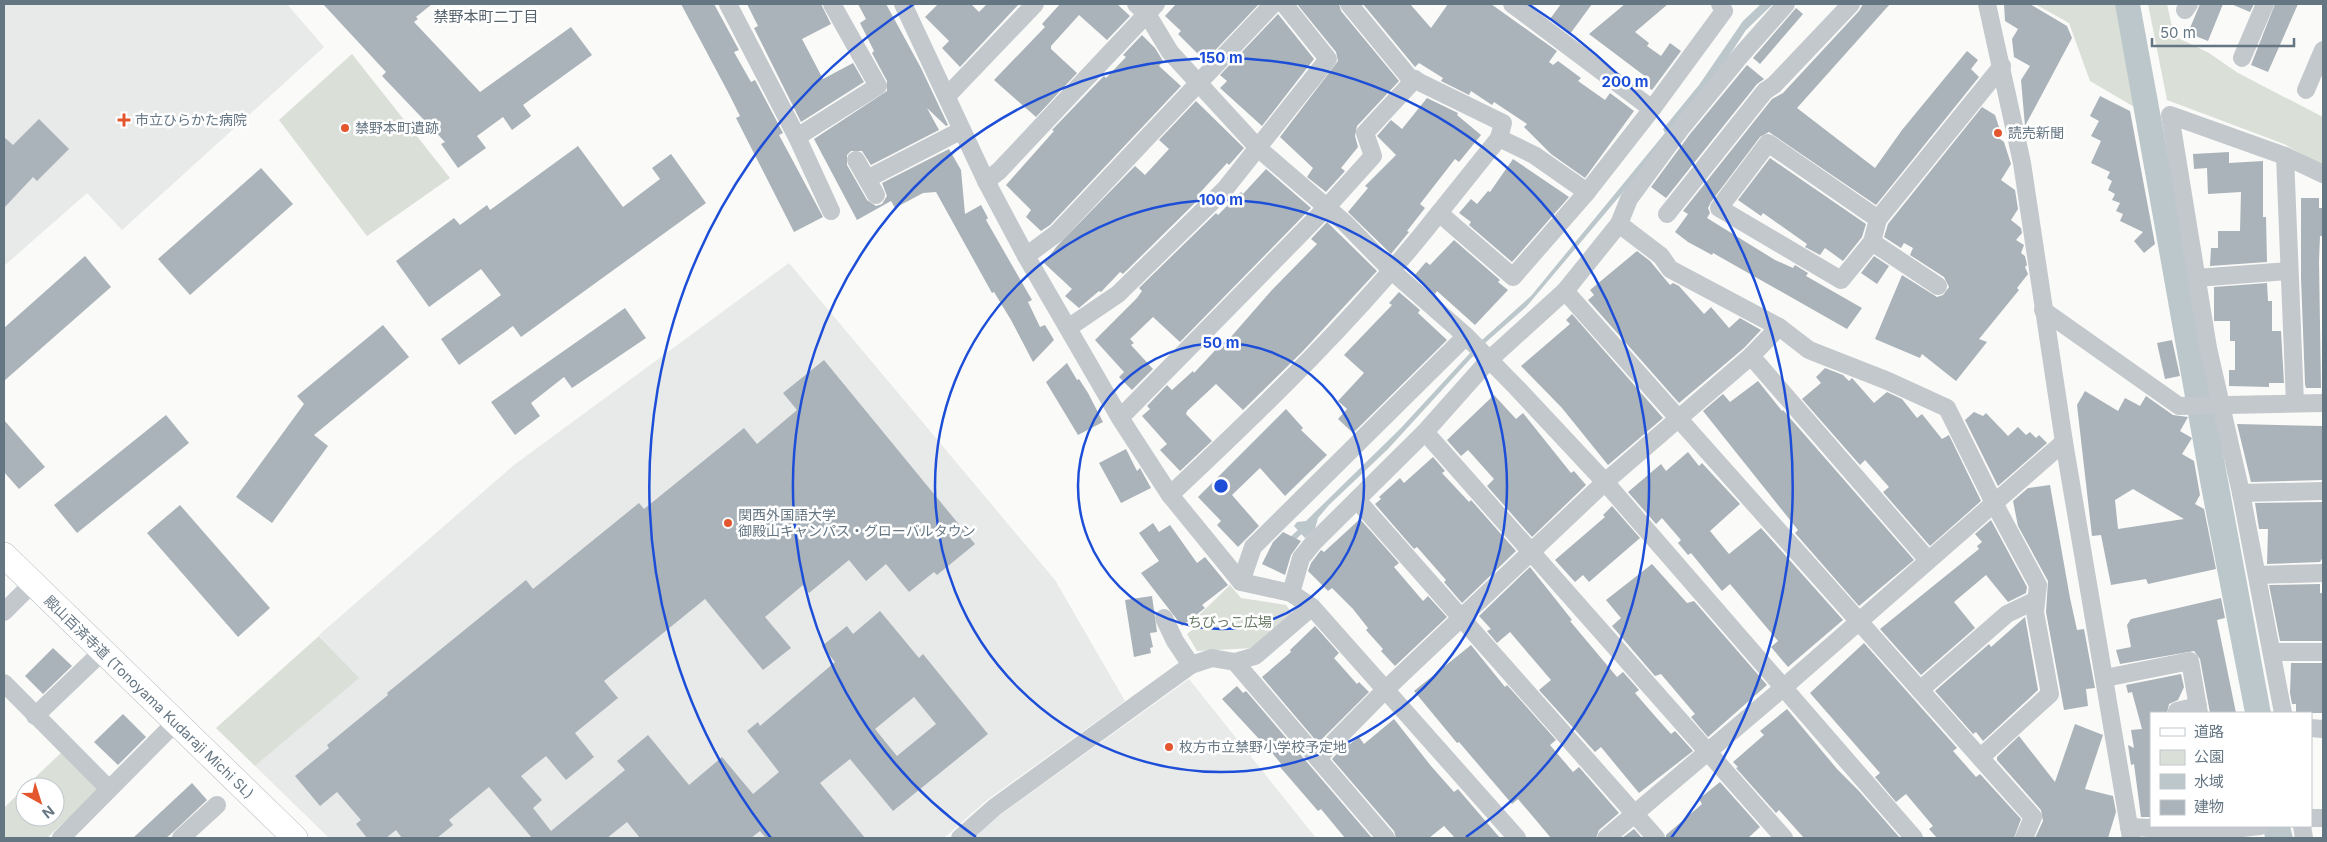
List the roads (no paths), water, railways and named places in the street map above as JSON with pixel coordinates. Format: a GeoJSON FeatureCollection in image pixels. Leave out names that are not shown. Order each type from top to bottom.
{"type":"FeatureCollection","features":[{"type":"Feature","properties":{"kind":"street"},"geometry":{"type":"LineString","coordinates":[[728,4],[796,137],[830,211]]}},
{"type":"Feature","properties":{"kind":"street"},"geometry":{"type":"LineString","coordinates":[[796,137],[878,86],[832,4]]}},
{"type":"Feature","properties":{"kind":"street"},"geometry":{"type":"LineString","coordinates":[[947,96],[1035,4]]}},
{"type":"Feature","properties":{"kind":"street"},"geometry":{"type":"LineString","coordinates":[[1026,256],[1057,233],[1273,4]]}},
{"type":"Feature","properties":{"kind":"street"},"geometry":{"type":"LineString","coordinates":[[1068,328],[1118,294],[1225,189],[1259,149],[1328,59],[1284,4]]}},
{"type":"Feature","properties":{"kind":"street"},"geometry":{"type":"LineString","coordinates":[[1170,495],[1272,400],[1393,272],[1499,138],[1503,124],[1409,77],[1349,4]]}},
{"type":"Feature","properties":{"kind":"street"},"geometry":{"type":"LineString","coordinates":[[1512,4],[1652,109]]}},
{"type":"Feature","properties":{"kind":"street"},"geometry":{"type":"LineString","coordinates":[[1439,213],[1513,277],[1587,192],[1652,109],[1724,11],[1720,4]]}},
{"type":"Feature","properties":{"kind":"street"},"geometry":{"type":"LineString","coordinates":[[1291,593],[1301,558],[1425,432],[1489,360],[1565,291],[1619,224],[1629,199],[1682,127],[1786,4]]}},
{"type":"Feature","properties":{"kind":"street"},"geometry":{"type":"LineString","coordinates":[[1667,214],[1765,91],[1774,85],[1851,4]]}},
{"type":"Feature","properties":{"kind":"street"},"geometry":{"type":"LineString","coordinates":[[1988,4],[2022,163],[2064,442],[2130,832],[2221,831],[2252,827]]}},
{"type":"Feature","properties":{"kind":"street"},"geometry":{"type":"LineString","coordinates":[[2242,58],[2265,4]]}},
{"type":"Feature","properties":{"kind":"street"},"geometry":{"type":"LineString","coordinates":[[907,6],[986,181],[1026,256],[1120,418],[1170,495],[1242,582],[1291,593],[1312,607],[1516,838]]}},
{"type":"Feature","properties":{"kind":"street"},"geometry":{"type":"LineString","coordinates":[[986,181],[999,171],[1146,7],[1170,52],[1259,149],[1327,207],[1393,272],[1466,336],[1605,482],[1914,838]]}},
{"type":"Feature","properties":{"kind":"street"},"geometry":{"type":"LineString","coordinates":[[2306,90],[2323,50]]}},
{"type":"Feature","properties":{"kind":"street"},"geometry":{"type":"LineString","coordinates":[[1878,219],[1768,143],[1719,208],[1841,280],[1872,242],[1878,219],[2002,66]]}},
{"type":"Feature","properties":{"kind":"street"},"geometry":{"type":"LineString","coordinates":[[1120,418],[1327,207],[1374,156],[1365,133],[1415,79]]}},
{"type":"Feature","properties":{"kind":"street"},"geometry":{"type":"LineString","coordinates":[[2282,712],[2242,493],[2208,348],[2170,115],[2285,156],[2323,174]]}},
{"type":"Feature","properties":{"kind":"street"},"geometry":{"type":"LineString","coordinates":[[867,179],[962,130]]}},
{"type":"Feature","properties":{"kind":"street"},"geometry":{"type":"LineString","coordinates":[[1499,138],[1534,155],[1587,192]]}},
{"type":"Feature","properties":{"kind":"street"},"geometry":{"type":"LineString","coordinates":[[2285,156],[2295,403]]}},
{"type":"Feature","properties":{"kind":"street"},"geometry":{"type":"LineString","coordinates":[[856,160],[876,195]]}},
{"type":"Feature","properties":{"kind":"street"},"geometry":{"type":"LineString","coordinates":[[1619,224],[1661,256],[1670,269],[1779,327],[1809,350],[1888,381],[1947,408],[1994,503],[2038,585],[2035,612],[2050,694],[1981,757]]}},
{"type":"Feature","properties":{"kind":"street"},"geometry":{"type":"LineString","coordinates":[[1872,242],[1938,286]]}},
{"type":"Feature","properties":{"kind":"street"},"geometry":{"type":"LineString","coordinates":[[2196,278],[2289,271]]}},
{"type":"Feature","properties":{"kind":"street"},"geometry":{"type":"LineString","coordinates":[[1565,291],[2033,817],[2024,838]]}},
{"type":"Feature","properties":{"kind":"street"},"geometry":{"type":"LineString","coordinates":[[2043,310],[2179,406],[2323,403]]}},
{"type":"Feature","properties":{"kind":"street"},"geometry":{"type":"LineString","coordinates":[[1318,758],[1385,690],[1605,482],[1678,417],[1751,356],[1779,327]]}},
{"type":"Feature","properties":{"kind":"street"},"geometry":{"type":"LineString","coordinates":[[1242,582],[1253,547],[1466,336]]}},
{"type":"Feature","properties":{"kind":"street"},"geometry":{"type":"LineString","coordinates":[[1751,356],[1928,560]]}},
{"type":"Feature","properties":{"kind":"street"},"geometry":{"type":"LineString","coordinates":[[1425,432],[1784,838]]}},
{"type":"Feature","properties":{"kind":"street"},"geometry":{"type":"LineString","coordinates":[[1606,838],[1783,688],[2064,442]]}},
{"type":"Feature","properties":{"kind":"street"},"geometry":{"type":"LineString","coordinates":[[2242,493],[2323,491]]}},
{"type":"Feature","properties":{"kind":"street"},"geometry":{"type":"LineString","coordinates":[[1357,500],[1656,838]]}},
{"type":"Feature","properties":{"kind":"street","name":"殿山百済寺道 (Tonoyama Kudaraji Michi SL)"},"geometry":{"type":"LineString","coordinates":[[4,556],[295,838]]}},
{"type":"Feature","properties":{"kind":"street"},"geometry":{"type":"LineString","coordinates":[[2257,575],[2323,573]]}},
{"type":"Feature","properties":{"kind":"street"},"geometry":{"type":"LineString","coordinates":[[4,612],[32,584]]}},
{"type":"Feature","properties":{"kind":"street"},"geometry":{"type":"LineString","coordinates":[[1920,690],[2007,614],[2036,600]]}},
{"type":"Feature","properties":{"kind":"street"},"geometry":{"type":"LineString","coordinates":[[960,838],[995,807],[1191,665],[1212,658],[1235,662],[1255,656],[1312,607]]}},
{"type":"Feature","properties":{"kind":"street"},"geometry":{"type":"LineString","coordinates":[[1164,618],[1175,641],[1191,665]]}},
{"type":"Feature","properties":{"kind":"street"},"geometry":{"type":"LineString","coordinates":[[35,716],[102,651]]}},
{"type":"Feature","properties":{"kind":"street"},"geometry":{"type":"LineString","coordinates":[[2272,652],[2323,652]]}},
{"type":"Feature","properties":{"kind":"street"},"geometry":{"type":"LineString","coordinates":[[1235,662],[1386,838]]}},
{"type":"Feature","properties":{"kind":"street"},"geometry":{"type":"LineString","coordinates":[[2105,678],[2190,662],[2199,710],[2177,710]]}},
{"type":"Feature","properties":{"kind":"street"},"geometry":{"type":"LineString","coordinates":[[4,683],[109,789]]}},
{"type":"Feature","properties":{"kind":"street"},"geometry":{"type":"LineString","coordinates":[[61,838],[175,723]]}},
{"type":"Feature","properties":{"kind":"street"},"geometry":{"type":"LineString","coordinates":[[181,838],[218,805]]}},
{"type":"Feature","properties":{"kind":"water"},"geometry":{"type":"Polygon","coordinates":[[[1761,4],[1773,4],[1746,30],[1713,80],[1629,185],[1527,306],[1485,343],[1388,449],[1329,505],[1318,518],[1315,529],[1305,538],[1294,526],[1297,522],[1306,521],[1400,429],[1482,340],[1531,296],[1665,133],[1663,129],[1699,85],[1743,21],[1761,4]]]}},
{"type":"Feature","properties":{"kind":"water"},"geometry":{"type":"Polygon","coordinates":[[[2115,4],[2140,4],[2271,712],[2245,712],[2201,487],[2115,4]]]}},
{"type":"Feature","properties":{"kind":"water"},"geometry":{"type":"Polygon","coordinates":[[[2263,827],[2290,827],[2293,838],[2265,838],[2263,827]]]}},
{"type":"Feature","properties":{"kind":"waterway"},"geometry":{"type":"LineString","coordinates":[[1289,542],[1304,528]]}},
{"type":"Feature","properties":{"kind":"place","name":"市立ひらかた病院"},"geometry":{"type":"Point","coordinates":[124,120]}},
{"type":"Feature","properties":{"kind":"place","name":"禁野本町遺跡"},"geometry":{"type":"Point","coordinates":[345,128]}},
{"type":"Feature","properties":{"kind":"place","name":"読売新聞"},"geometry":{"type":"Point","coordinates":[1998,133]}},
{"type":"Feature","properties":{"kind":"place","name":"関西外国語大学 御殿山キャンパス・グローバルタウン"},"geometry":{"type":"Point","coordinates":[728,523]}},
{"type":"Feature","properties":{"kind":"place","name":"枚方市立禁野小学校予定地"},"geometry":{"type":"Point","coordinates":[1169,747]}},
{"type":"Feature","properties":{"kind":"district","name":"禁野本町二丁目"},"geometry":{"type":"Point","coordinates":[486,17]}},
{"type":"Feature","properties":{"kind":"park label","name":"ちびっこ広場"},"geometry":{"type":"Point","coordinates":[1230,622]}}]}
